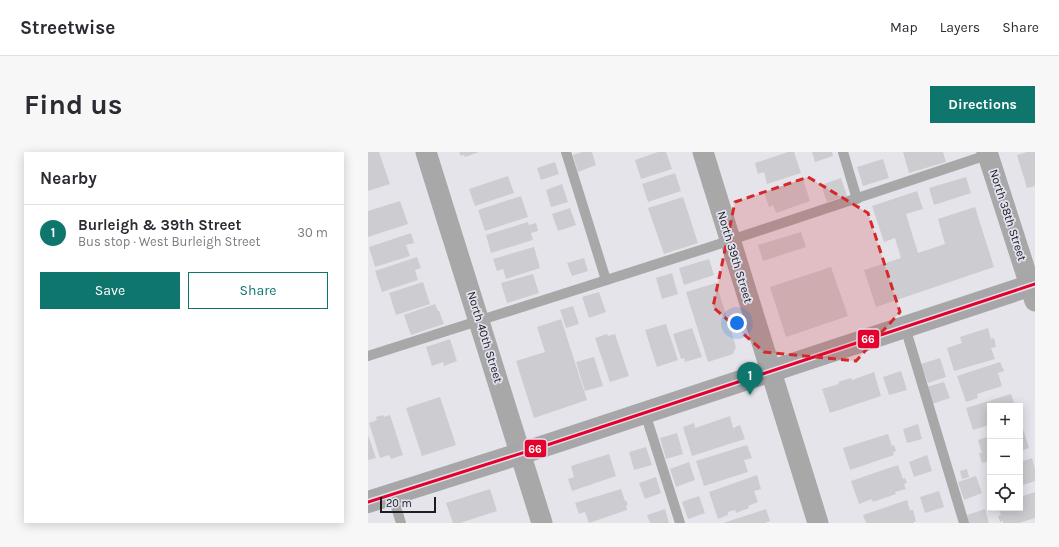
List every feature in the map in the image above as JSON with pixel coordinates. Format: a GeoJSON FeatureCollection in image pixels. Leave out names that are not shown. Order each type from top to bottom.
{"type":"FeatureCollection","features":[{"type":"Feature","properties":{"kind":"main road"},"geometry":{"type":"LineString","coordinates":[[368,502],[520,454],[904,327],[1033,290]]}},
{"type":"Feature","properties":{"kind":"street","name":"North 40th Street"},"geometry":{"type":"LineString","coordinates":[[426,152],[480,320],[542,523]]}},
{"type":"Feature","properties":{"kind":"street","name":"North 39th Street"},"geometry":{"type":"LineString","coordinates":[[703,152],[818,523]]}},
{"type":"Feature","properties":{"kind":"street","name":"North 38th Street"},"geometry":{"type":"LineString","coordinates":[[991,153],[1033,290]]}},
{"type":"Feature","properties":{"kind":"lane"},"geometry":{"type":"LineString","coordinates":[[566,152],[606,280]]}},
{"type":"Feature","properties":{"kind":"lane"},"geometry":{"type":"LineString","coordinates":[[842,152],[857,199]]}},
{"type":"Feature","properties":{"kind":"lane"},"geometry":{"type":"LineString","coordinates":[[368,356],[730,241],[991,153]]}},
{"type":"Feature","properties":{"kind":"lane"},"geometry":{"type":"LineString","coordinates":[[904,327],[964,523]]}},
{"type":"Feature","properties":{"kind":"lane"},"geometry":{"type":"LineString","coordinates":[[645,413],[680,523]]}},
{"type":"Feature","properties":{"kind":"lane"},"geometry":{"type":"LineString","coordinates":[[392,494],[401,523]]}},
{"type":"Feature","properties":{"kind":"highlighted area"},"geometry":{"type":"Polygon","coordinates":[[[808,177],[868,213],[900,312],[856,361],[764,352],[713,307],[735,202],[808,177]]]}},
{"type":"Feature","properties":{"kind":"building"},"geometry":{"type":"Polygon","coordinates":[[[368,152],[379,152],[390,184],[368,191],[368,152]]]}},
{"type":"Feature","properties":{"kind":"building"},"geometry":{"type":"Polygon","coordinates":[[[459,152],[479,152],[465,157],[464,155],[461,156],[459,152]]]}},
{"type":"Feature","properties":{"kind":"building"},"geometry":{"type":"Polygon","coordinates":[[[582,152],[592,152],[596,165],[578,172],[573,155],[582,152]]]}},
{"type":"Feature","properties":{"kind":"building"},"geometry":{"type":"Polygon","coordinates":[[[658,152],[666,152],[672,169],[641,179],[635,160],[658,152]]]}},
{"type":"Feature","properties":{"kind":"building"},"geometry":{"type":"Polygon","coordinates":[[[788,152],[794,152],[801,173],[767,184],[764,172],[758,174],[755,163],[788,152]]]}},
{"type":"Feature","properties":{"kind":"building"},"geometry":{"type":"Polygon","coordinates":[[[812,152],[832,152],[833,156],[815,162],[812,152]]]}},
{"type":"Feature","properties":{"kind":"building"},"geometry":{"type":"Polygon","coordinates":[[[903,152],[943,152],[946,162],[909,173],[903,152]]]}},
{"type":"Feature","properties":{"kind":"building"},"geometry":{"type":"Polygon","coordinates":[[[1027,152],[1035,152],[1035,186],[1027,188],[1017,155],[1027,152]]]}},
{"type":"Feature","properties":{"kind":"building"},"geometry":{"type":"Polygon","coordinates":[[[883,159],[889,178],[863,186],[857,167],[883,159]]]}},
{"type":"Feature","properties":{"kind":"building"},"geometry":{"type":"Polygon","coordinates":[[[555,162],[559,174],[541,180],[537,168],[555,162]]]}},
{"type":"Feature","properties":{"kind":"building"},"geometry":{"type":"Polygon","coordinates":[[[675,173],[681,191],[648,202],[642,184],[675,173]]]}},
{"type":"Feature","properties":{"kind":"building"},"geometry":{"type":"Polygon","coordinates":[[[508,176],[514,193],[475,206],[469,189],[508,176]]]}},
{"type":"Feature","properties":{"kind":"building"},"geometry":{"type":"Polygon","coordinates":[[[966,177],[971,193],[934,205],[929,188],[966,177]]]}},
{"type":"Feature","properties":{"kind":"building"},"geometry":{"type":"Polygon","coordinates":[[[841,178],[847,196],[827,202],[821,185],[841,178]]]}},
{"type":"Feature","properties":{"kind":"building"},"geometry":{"type":"Polygon","coordinates":[[[803,179],[810,201],[776,213],[773,205],[769,207],[764,192],[803,179]]]}},
{"type":"Feature","properties":{"kind":"building"},"geometry":{"type":"Polygon","coordinates":[[[562,184],[568,202],[551,207],[546,190],[562,184]]]}},
{"type":"Feature","properties":{"kind":"building"},"geometry":{"type":"Polygon","coordinates":[[[917,191],[923,209],[906,214],[918,253],[945,244],[938,219],[975,207],[994,267],[876,307],[864,270],[901,258],[895,238],[884,242],[872,206],[917,191]]]}},
{"type":"Feature","properties":{"kind":"building"},"geometry":{"type":"Polygon","coordinates":[[[521,196],[528,217],[485,231],[478,210],[521,196]]]}},
{"type":"Feature","properties":{"kind":"building"},"geometry":{"type":"Polygon","coordinates":[[[683,197],[698,243],[664,254],[648,208],[683,197]]]}},
{"type":"Feature","properties":{"kind":"building"},"geometry":{"type":"Polygon","coordinates":[[[400,201],[408,224],[368,237],[368,211],[400,201]]]}},
{"type":"Feature","properties":{"kind":"building"},"geometry":{"type":"Polygon","coordinates":[[[570,208],[576,225],[558,231],[552,214],[570,208]]]}},
{"type":"Feature","properties":{"kind":"building"},"geometry":{"type":"Polygon","coordinates":[[[528,222],[529,225],[536,223],[538,231],[531,233],[533,240],[491,253],[486,235],[528,222]]]}},
{"type":"Feature","properties":{"kind":"building"},"geometry":{"type":"Polygon","coordinates":[[[801,232],[806,247],[763,261],[758,245],[801,232]]]}},
{"type":"Feature","properties":{"kind":"building"},"geometry":{"type":"Polygon","coordinates":[[[411,233],[414,243],[406,245],[410,256],[375,267],[369,247],[411,233]]]}},
{"type":"Feature","properties":{"kind":"building"},"geometry":{"type":"Polygon","coordinates":[[[534,247],[540,268],[506,279],[503,269],[497,271],[493,259],[534,247]]]}},
{"type":"Feature","properties":{"kind":"building"},"geometry":{"type":"Polygon","coordinates":[[[417,257],[421,268],[415,270],[418,280],[382,292],[375,271],[417,257]]]}},
{"type":"Feature","properties":{"kind":"building"},"geometry":{"type":"Polygon","coordinates":[[[584,258],[588,271],[572,276],[567,263],[584,258]]]}},
{"type":"Feature","properties":{"kind":"building"},"geometry":{"type":"Polygon","coordinates":[[[709,259],[714,275],[684,285],[679,268],[709,259]]]}},
{"type":"Feature","properties":{"kind":"building"},"geometry":{"type":"Polygon","coordinates":[[[831,267],[848,316],[786,337],[770,287],[831,267]]]}},
{"type":"Feature","properties":{"kind":"building"},"geometry":{"type":"Polygon","coordinates":[[[672,273],[678,294],[662,299],[656,278],[672,273]]]}},
{"type":"Feature","properties":{"kind":"building"},"geometry":{"type":"Polygon","coordinates":[[[533,274],[539,293],[507,303],[501,283],[533,274]]]}},
{"type":"Feature","properties":{"kind":"building"},"geometry":{"type":"Polygon","coordinates":[[[423,282],[430,304],[396,315],[389,293],[423,282]]]}},
{"type":"Feature","properties":{"kind":"building"},"geometry":{"type":"Polygon","coordinates":[[[716,283],[736,347],[733,354],[708,362],[686,292],[716,283]]]}},
{"type":"Feature","properties":{"kind":"building"},"geometry":{"type":"Polygon","coordinates":[[[599,292],[606,312],[589,318],[582,297],[599,292]]]}},
{"type":"Feature","properties":{"kind":"building"},"geometry":{"type":"Polygon","coordinates":[[[435,304],[444,324],[411,335],[404,315],[435,304]]]}},
{"type":"Feature","properties":{"kind":"building"},"geometry":{"type":"Polygon","coordinates":[[[573,306],[579,324],[566,328],[560,310],[573,306]]]}},
{"type":"Feature","properties":{"kind":"building"},"geometry":{"type":"Polygon","coordinates":[[[561,319],[587,400],[534,418],[516,361],[545,352],[537,327],[561,319]]]}},
{"type":"Feature","properties":{"kind":"building"},"geometry":{"type":"Polygon","coordinates":[[[666,324],[678,360],[657,367],[645,330],[666,324]]]}},
{"type":"Feature","properties":{"kind":"building"},"geometry":{"type":"Polygon","coordinates":[[[692,328],[702,357],[685,362],[684,358],[681,359],[673,334],[692,328]]]}},
{"type":"Feature","properties":{"kind":"building"},"geometry":{"type":"Polygon","coordinates":[[[988,328],[991,339],[994,338],[996,347],[991,348],[995,359],[954,371],[947,348],[962,343],[960,337],[988,328]]]}},
{"type":"Feature","properties":{"kind":"building"},"geometry":{"type":"Polygon","coordinates":[[[607,334],[608,336],[615,334],[629,376],[610,382],[595,338],[607,334]]]}},
{"type":"Feature","properties":{"kind":"building"},"geometry":{"type":"Polygon","coordinates":[[[450,339],[457,361],[444,366],[443,362],[432,366],[426,347],[450,339]]]}},
{"type":"Feature","properties":{"kind":"building"},"geometry":{"type":"Polygon","coordinates":[[[594,357],[603,386],[585,391],[576,362],[594,357]]]}},
{"type":"Feature","properties":{"kind":"building"},"geometry":{"type":"Polygon","coordinates":[[[940,358],[946,377],[928,383],[921,364],[940,358]]]}},
{"type":"Feature","properties":{"kind":"building"},"geometry":{"type":"Polygon","coordinates":[[[1000,362],[1004,371],[998,373],[1002,386],[977,394],[978,398],[966,402],[957,376],[1000,362]]]}},
{"type":"Feature","properties":{"kind":"building"},"geometry":{"type":"Polygon","coordinates":[[[901,371],[907,390],[889,395],[883,377],[901,371]]]}},
{"type":"Feature","properties":{"kind":"building"},"geometry":{"type":"Polygon","coordinates":[[[874,372],[881,396],[830,413],[822,389],[839,384],[838,382],[851,378],[852,380],[874,372]]]}},
{"type":"Feature","properties":{"kind":"building"},"geometry":{"type":"Polygon","coordinates":[[[944,382],[950,398],[932,404],[927,387],[944,382]]]}},
{"type":"Feature","properties":{"kind":"building"},"geometry":{"type":"Polygon","coordinates":[[[1011,394],[1014,403],[987,403],[987,426],[973,430],[966,408],[1011,394]]]}},
{"type":"Feature","properties":{"kind":"building"},"geometry":{"type":"Polygon","coordinates":[[[440,397],[456,445],[422,456],[406,408],[440,397]]]}},
{"type":"Feature","properties":{"kind":"building"},"geometry":{"type":"Polygon","coordinates":[[[383,415],[384,417],[390,415],[403,455],[391,459],[389,455],[380,458],[369,423],[377,420],[376,417],[383,415]]]}},
{"type":"Feature","properties":{"kind":"building"},"geometry":{"type":"Polygon","coordinates":[[[730,416],[733,428],[740,425],[745,439],[692,456],[683,427],[694,423],[695,428],[730,416]]]}},
{"type":"Feature","properties":{"kind":"building"},"geometry":{"type":"Polygon","coordinates":[[[918,424],[922,439],[907,443],[903,429],[918,424]]]}},
{"type":"Feature","properties":{"kind":"building"},"geometry":{"type":"Polygon","coordinates":[[[1023,429],[1029,448],[1023,450],[1023,429]]]}},
{"type":"Feature","properties":{"kind":"building"},"geometry":{"type":"Polygon","coordinates":[[[677,433],[683,454],[666,459],[660,438],[677,433]]]}},
{"type":"Feature","properties":{"kind":"building"},"geometry":{"type":"Polygon","coordinates":[[[888,434],[892,446],[894,445],[896,451],[893,452],[894,455],[850,470],[843,448],[888,434]]]}},
{"type":"Feature","properties":{"kind":"building"},"geometry":{"type":"Polygon","coordinates":[[[368,435],[376,458],[368,460],[368,435]]]}},
{"type":"Feature","properties":{"kind":"building"},"geometry":{"type":"Polygon","coordinates":[[[987,437],[987,462],[982,463],[979,453],[982,453],[978,440],[987,437]]]}},
{"type":"Feature","properties":{"kind":"building"},"geometry":{"type":"Polygon","coordinates":[[[747,445],[752,458],[744,460],[748,472],[704,486],[696,461],[747,445]]]}},
{"type":"Feature","properties":{"kind":"building"},"geometry":{"type":"Polygon","coordinates":[[[646,447],[652,465],[634,470],[629,452],[646,447]]]}},
{"type":"Feature","properties":{"kind":"building"},"geometry":{"type":"Polygon","coordinates":[[[609,454],[616,476],[572,491],[568,479],[574,477],[571,466],[609,454]]]}},
{"type":"Feature","properties":{"kind":"building"},"geometry":{"type":"Polygon","coordinates":[[[927,455],[932,471],[914,477],[909,462],[927,455]]]}},
{"type":"Feature","properties":{"kind":"building"},"geometry":{"type":"Polygon","coordinates":[[[1032,458],[1035,469],[1035,481],[1023,485],[1023,475],[1023,461],[1032,458]]]}},
{"type":"Feature","properties":{"kind":"building"},"geometry":{"type":"Polygon","coordinates":[[[689,462],[695,480],[676,487],[670,469],[689,462]]]}},
{"type":"Feature","properties":{"kind":"building"},"geometry":{"type":"Polygon","coordinates":[[[898,465],[903,479],[905,478],[907,483],[904,484],[906,489],[895,492],[896,494],[873,502],[872,499],[859,504],[851,481],[898,465]]]}},
{"type":"Feature","properties":{"kind":"building"},"geometry":{"type":"Polygon","coordinates":[[[967,469],[969,477],[962,479],[960,471],[967,469]]]}},
{"type":"Feature","properties":{"kind":"building"},"geometry":{"type":"Polygon","coordinates":[[[757,475],[761,489],[754,491],[758,502],[748,506],[749,508],[736,513],[735,510],[728,512],[728,515],[718,519],[709,492],[757,475]]]}},
{"type":"Feature","properties":{"kind":"building"},"geometry":{"type":"Polygon","coordinates":[[[976,476],[982,493],[964,500],[958,482],[976,476]]]}},
{"type":"Feature","properties":{"kind":"building"},"geometry":{"type":"Polygon","coordinates":[[[656,477],[661,493],[645,499],[639,483],[656,477]]]}},
{"type":"Feature","properties":{"kind":"building"},"geometry":{"type":"Polygon","coordinates":[[[490,489],[497,511],[460,523],[453,523],[446,503],[490,489]]]}},
{"type":"Feature","properties":{"kind":"building"},"geometry":{"type":"Polygon","coordinates":[[[621,489],[628,505],[626,505],[627,510],[589,523],[585,512],[579,514],[575,503],[621,489]]]}},
{"type":"Feature","properties":{"kind":"building"},"geometry":{"type":"Polygon","coordinates":[[[939,491],[944,507],[925,513],[920,497],[939,491]]]}},
{"type":"Feature","properties":{"kind":"building"},"geometry":{"type":"Polygon","coordinates":[[[1035,492],[1035,518],[1019,523],[1000,522],[998,516],[1001,515],[999,511],[1023,511],[1023,496],[1035,492]]]}},
{"type":"Feature","properties":{"kind":"building"},"geometry":{"type":"Polygon","coordinates":[[[699,496],[705,513],[688,519],[682,502],[699,496]]]}},
{"type":"Feature","properties":{"kind":"building"},"geometry":{"type":"Polygon","coordinates":[[[907,500],[910,510],[913,510],[916,521],[914,523],[866,523],[863,515],[907,500]]]}},
{"type":"Feature","properties":{"kind":"building"},"geometry":{"type":"Polygon","coordinates":[[[665,509],[669,523],[650,523],[647,515],[665,509]]]}},
{"type":"Feature","properties":{"kind":"building"},"geometry":{"type":"Polygon","coordinates":[[[766,509],[770,521],[765,523],[723,523],[766,509]]]}},
{"type":"Feature","properties":{"kind":"building"},"geometry":{"type":"Polygon","coordinates":[[[985,509],[989,523],[969,523],[967,515],[985,509]]]}},
{"type":"Feature","properties":{"kind":"transit line","name":"66"},"geometry":{"type":"LineString","coordinates":[[368,502],[538,448],[1035,284]]}},
{"type":"Feature","properties":{"kind":"place","name":"Burleigh & 39th Street"},"geometry":{"type":"Point","coordinates":[750,395]}}]}
